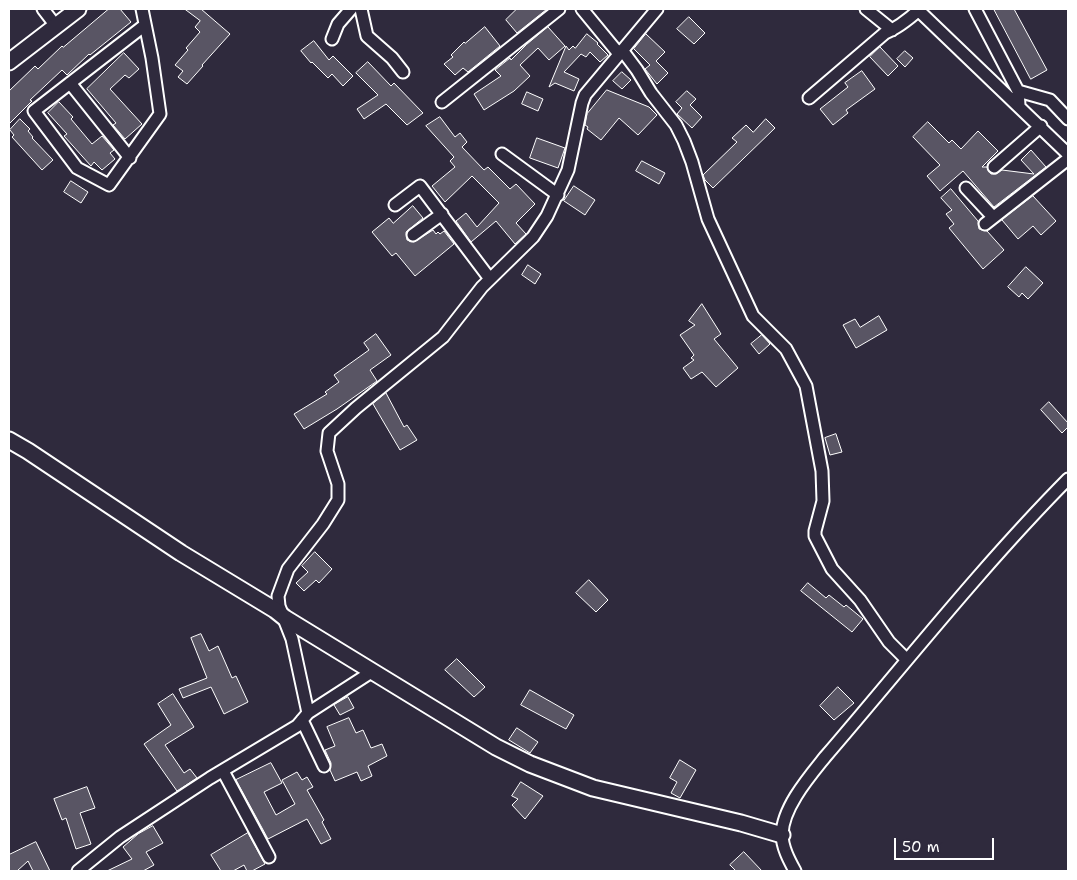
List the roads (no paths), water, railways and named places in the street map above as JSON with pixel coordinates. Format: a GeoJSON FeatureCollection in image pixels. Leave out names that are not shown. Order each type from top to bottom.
{"type":"FeatureCollection","features":[{"type":"Feature","properties":{"kind":"street"},"geometry":{"type":"LineString","coordinates":[[43,9],[56,26]]}},
{"type":"Feature","properties":{"kind":"street"},"geometry":{"type":"LineString","coordinates":[[9,62],[78,9]]}},
{"type":"Feature","properties":{"kind":"street"},"geometry":{"type":"LineString","coordinates":[[142,9],[145,25],[160,114],[110,185],[77,168],[34,111],[145,25]]}},
{"type":"Feature","properties":{"kind":"street"},"geometry":{"type":"LineString","coordinates":[[332,39],[338,24],[351,9]]}},
{"type":"Feature","properties":{"kind":"street"},"geometry":{"type":"LineString","coordinates":[[361,9],[367,36],[392,58],[403,72]]}},
{"type":"Feature","properties":{"kind":"street"},"geometry":{"type":"LineString","coordinates":[[442,102],[559,9]]}},
{"type":"Feature","properties":{"kind":"street"},"geometry":{"type":"LineString","coordinates":[[582,9],[638,70],[651,93],[676,126],[684,141],[708,219],[753,316],[786,349],[806,386],[822,471],[822,501],[814,531],[815,536],[832,570],[860,600],[889,642],[907,660]]}},
{"type":"Feature","properties":{"kind":"street"},"geometry":{"type":"LineString","coordinates":[[324,766],[305,716],[292,639],[279,606],[278,596],[288,569],[323,524],[338,500],[338,484],[327,451],[329,433],[356,408],[443,337],[482,287],[534,237],[558,195],[568,170],[585,95],[657,9]]}},
{"type":"Feature","properties":{"kind":"street"},"geometry":{"type":"LineString","coordinates":[[866,9],[892,30]]}},
{"type":"Feature","properties":{"kind":"street"},"geometry":{"type":"LineString","coordinates":[[809,98],[885,33],[892,30],[919,9],[1068,154]]}},
{"type":"Feature","properties":{"kind":"street"},"geometry":{"type":"LineString","coordinates":[[975,9],[1018,91],[1019,105]]}},
{"type":"Feature","properties":{"kind":"street"},"geometry":{"type":"LineString","coordinates":[[70,84],[130,158]]}},
{"type":"Feature","properties":{"kind":"street"},"geometry":{"type":"LineString","coordinates":[[1018,91],[1050,100],[1068,119]]}},
{"type":"Feature","properties":{"kind":"street"},"geometry":{"type":"LineString","coordinates":[[994,167],[1041,126]]}},
{"type":"Feature","properties":{"kind":"street"},"geometry":{"type":"LineString","coordinates":[[502,154],[558,195]]}},
{"type":"Feature","properties":{"kind":"street"},"geometry":{"type":"LineString","coordinates":[[966,188],[989,220],[1068,159]]}},
{"type":"Feature","properties":{"kind":"street"},"geometry":{"type":"LineString","coordinates":[[395,205],[420,186],[490,279]]}},
{"type":"Feature","properties":{"kind":"street"},"geometry":{"type":"LineString","coordinates":[[413,235],[442,214]]}},
{"type":"Feature","properties":{"kind":"street"},"geometry":{"type":"LineString","coordinates":[[9,440],[181,553],[496,747],[538,767],[593,788],[741,823],[782,835]]}},
{"type":"Feature","properties":{"kind":"street"},"geometry":{"type":"LineString","coordinates":[[794,871],[787,856],[782,835],[785,819],[802,786],[907,660],[1034,514],[1068,479]]}},
{"type":"Feature","properties":{"kind":"street"},"geometry":{"type":"LineString","coordinates":[[78,871],[120,837],[223,771],[278,739],[297,726],[305,716],[373,671]]}},
{"type":"Feature","properties":{"kind":"street"},"geometry":{"type":"LineString","coordinates":[[223,771],[269,857]]}}]}
